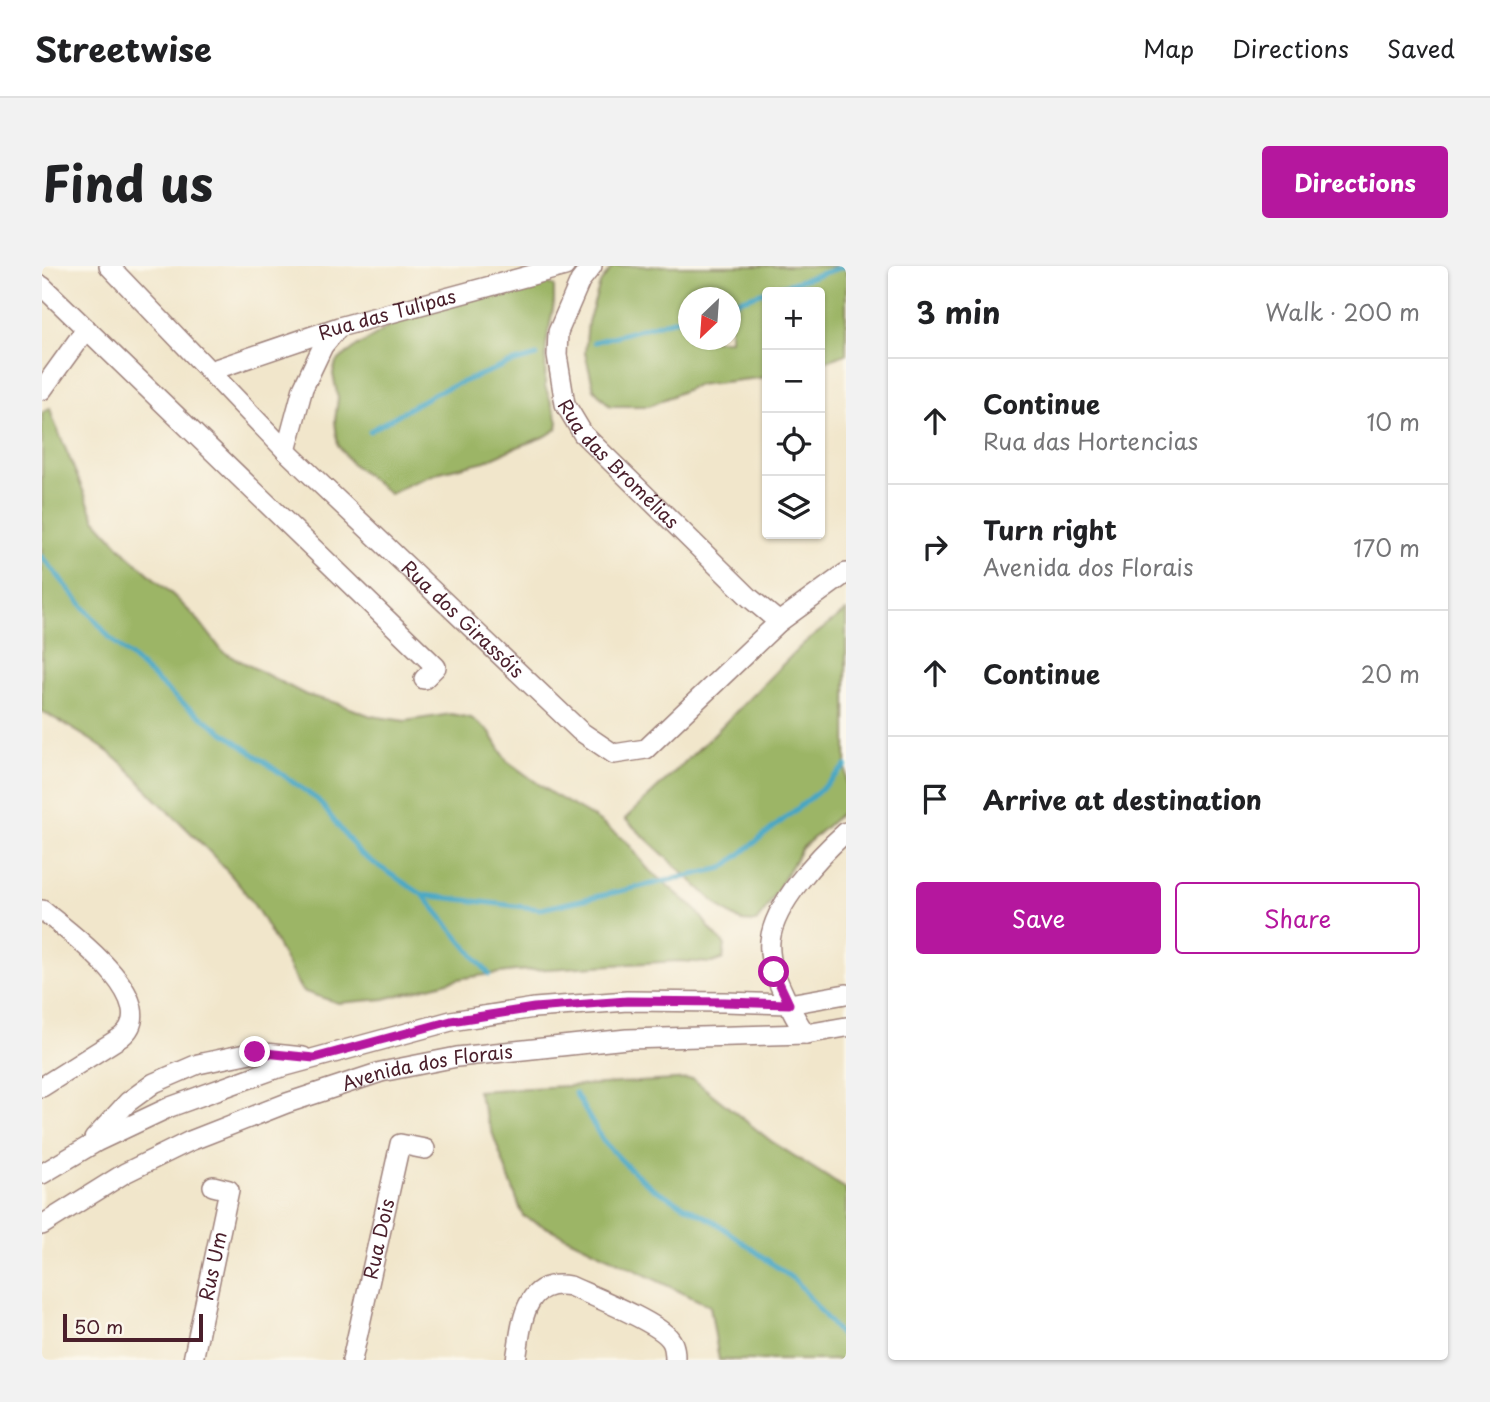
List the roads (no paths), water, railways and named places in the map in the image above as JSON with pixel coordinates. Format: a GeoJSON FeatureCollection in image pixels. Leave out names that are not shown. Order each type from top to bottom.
{"type":"FeatureCollection","features":[{"type":"Feature","properties":{"kind":"street","name":"Rua dos Girassóis"},"geometry":{"type":"LineString","coordinates":[[109,266],[286,451],[580,731],[614,754],[646,749],[779,622],[846,573]]}},
{"type":"Feature","properties":{"kind":"street","name":"Rua das Tulipas"},"geometry":{"type":"LineString","coordinates":[[210,372],[339,327],[565,266]]}},
{"type":"Feature","properties":{"kind":"street","name":"Rua das Bromélias"},"geometry":{"type":"LineString","coordinates":[[592,266],[580,281],[558,332],[557,355],[565,404],[583,434],[750,598],[779,622]]}},
{"type":"Feature","properties":{"kind":"street"},"geometry":{"type":"LineString","coordinates":[[42,286],[436,667],[424,679]]}},
{"type":"Feature","properties":{"kind":"street"},"geometry":{"type":"LineString","coordinates":[[286,451],[303,388],[323,346],[339,327]]}},
{"type":"Feature","properties":{"kind":"street"},"geometry":{"type":"LineString","coordinates":[[42,390],[86,329]]}},
{"type":"Feature","properties":{"kind":"street"},"geometry":{"type":"LineString","coordinates":[[806,1034],[798,1024],[774,972],[770,942],[775,922],[797,883],[846,832]]}},
{"type":"Feature","properties":{"kind":"street"},"geometry":{"type":"LineString","coordinates":[[42,910],[75,937],[120,981],[133,1007],[131,1028],[121,1037],[42,1087]]}},
{"type":"Feature","properties":{"kind":"street","name":"Avenida dos Florais"},"geometry":{"type":"LineString","coordinates":[[42,1174],[85,1149],[170,1107],[275,1069],[451,1021],[534,1008],[627,1001],[789,1004],[846,994]]}},
{"type":"Feature","properties":{"kind":"street","name":"Avenida dos Florais"},"geometry":{"type":"LineString","coordinates":[[42,1225],[125,1173],[190,1141],[286,1103],[381,1072],[457,1057],[626,1039],[806,1034],[846,1027]]}},
{"type":"Feature","properties":{"kind":"street"},"geometry":{"type":"LineString","coordinates":[[85,1149],[128,1102],[155,1083],[198,1064],[255,1052],[314,1058]]}},
{"type":"Feature","properties":{"kind":"street","name":"Rua Dois"},"geometry":{"type":"LineString","coordinates":[[352,1360],[400,1144],[425,1149]]}},
{"type":"Feature","properties":{"kind":"street","name":"Rus Um"},"geometry":{"type":"LineString","coordinates":[[193,1360],[229,1189],[213,1186]]}},
{"type":"Feature","properties":{"kind":"street"},"geometry":{"type":"LineString","coordinates":[[516,1360],[525,1310],[531,1298],[545,1287],[555,1284],[570,1286],[656,1326],[669,1337],[676,1360]]}},
{"type":"Feature","properties":{"kind":"waterway"},"geometry":{"type":"LineString","coordinates":[[741,299],[845,266]]}},
{"type":"Feature","properties":{"kind":"waterway"},"geometry":{"type":"LineString","coordinates":[[594,342],[678,319]]}},
{"type":"Feature","properties":{"kind":"waterway"},"geometry":{"type":"LineString","coordinates":[[370,431],[437,392],[508,364],[537,356]]}},
{"type":"Feature","properties":{"kind":"waterway"},"geometry":{"type":"LineString","coordinates":[[42,557],[110,638],[178,700],[318,800],[360,854],[423,895],[489,974]]}},
{"type":"Feature","properties":{"kind":"waterway"},"geometry":{"type":"LineString","coordinates":[[423,895],[541,909],[723,868],[818,792],[846,766]]}},
{"type":"Feature","properties":{"kind":"waterway"},"geometry":{"type":"LineString","coordinates":[[575,1093],[603,1141],[628,1167],[654,1189],[715,1222],[796,1281],[846,1342]]}}]}
